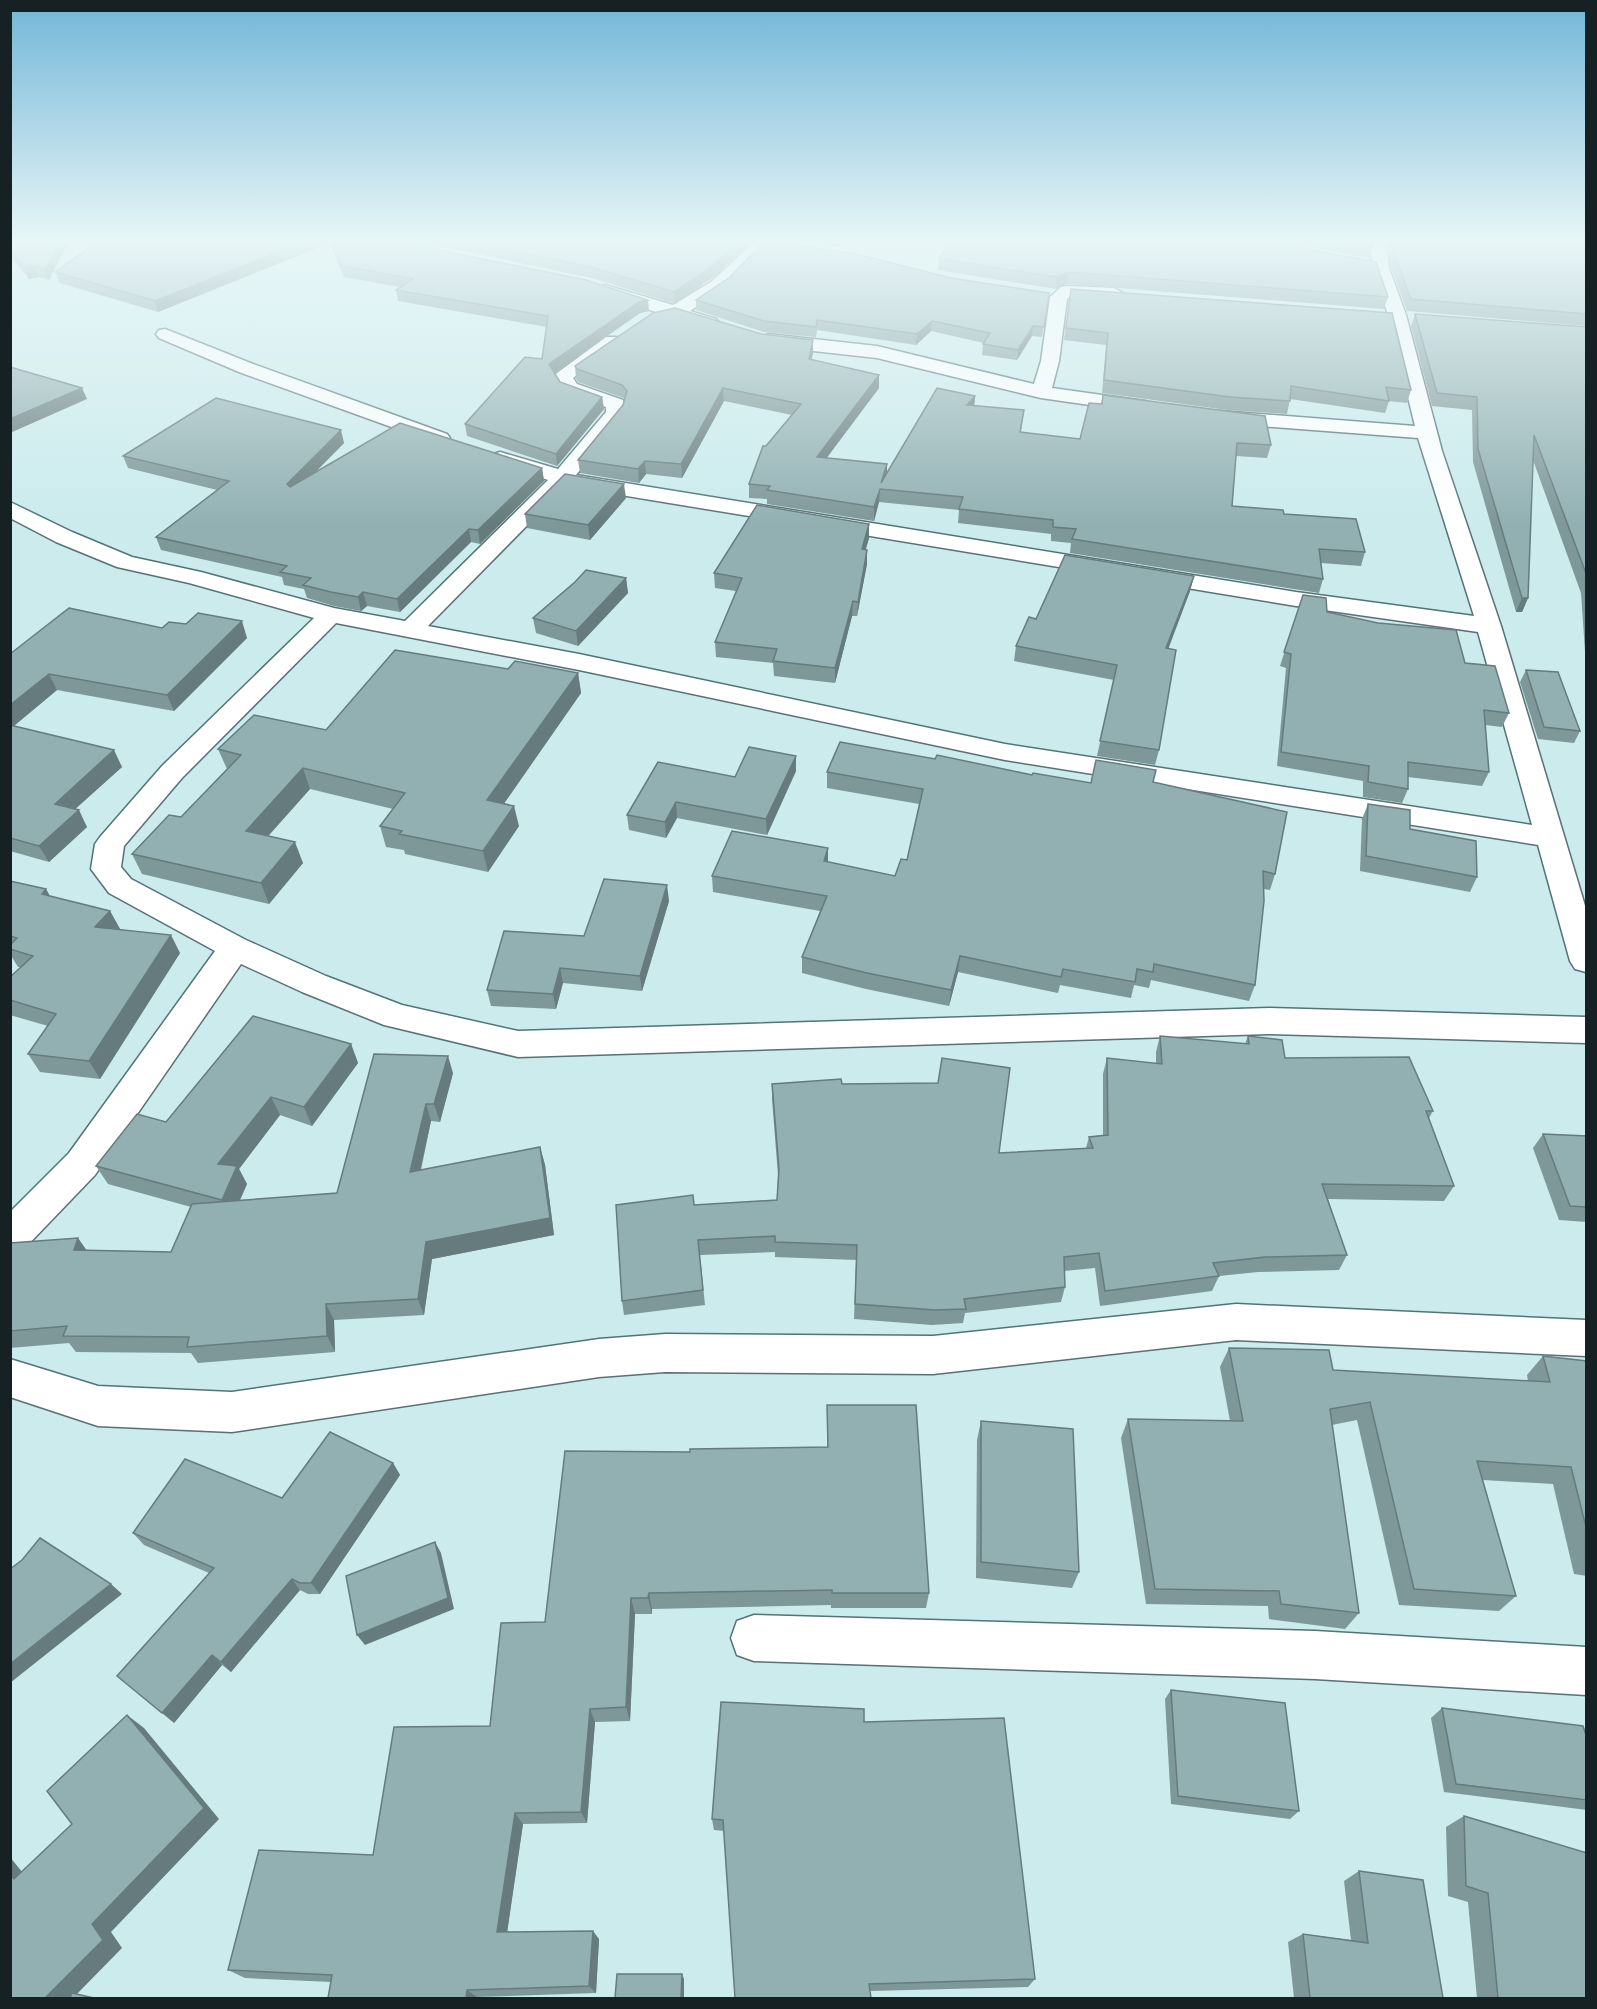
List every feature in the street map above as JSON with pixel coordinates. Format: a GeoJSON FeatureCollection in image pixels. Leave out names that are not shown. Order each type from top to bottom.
{"type":"FeatureCollection","features":[{"type":"Feature","properties":{"kind":"street"},"geometry":{"type":"LineString","coordinates":[[172,337],[246,368],[460,444]]}},
{"type":"Feature","properties":{"kind":"street"},"geometry":{"type":"LineString","coordinates":[[410,630],[562,478],[616,413],[616,404],[569,388],[563,376],[620,337]]}},
{"type":"Feature","properties":{"kind":"street"},"geometry":{"type":"LineString","coordinates":[[758,337],[877,352],[1041,392],[1109,404],[1168,410]]}},
{"type":"Feature","properties":{"kind":"street"},"geometry":{"type":"LineString","coordinates":[[1041,392],[1050,361],[1050,337]]}},
{"type":"Feature","properties":{"kind":"street"},"geometry":{"type":"LineString","coordinates":[[1403,337],[1432,451],[1488,626],[1587,961]]}},
{"type":"Feature","properties":{"kind":"street"},"geometry":{"type":"LineString","coordinates":[[1203,415],[1313,426],[1429,433]]}},
{"type":"Feature","properties":{"kind":"street"},"geometry":{"type":"LineString","coordinates":[[482,452],[562,478],[1296,599],[1488,626]]}},
{"type":"Feature","properties":{"kind":"street"},"geometry":{"type":"LineString","coordinates":[[10,509],[64,537],[125,562],[193,577],[331,615],[579,662],[1005,752],[1550,837]]}},
{"type":"Feature","properties":{"kind":"street"},"geometry":{"type":"LineString","coordinates":[[331,615],[172,772],[110,844],[106,869],[120,886],[235,948],[396,1016],[518,1044],[1269,1021],[1587,1030]]}},
{"type":"Feature","properties":{"kind":"street"},"geometry":{"type":"LineString","coordinates":[[10,1238],[82,1164],[235,948]]}},
{"type":"Feature","properties":{"kind":"street"},"geometry":{"type":"LineString","coordinates":[[10,1378],[98,1406],[232,1412],[599,1358],[665,1353],[933,1355],[1236,1322],[1587,1338]]}},
{"type":"Feature","properties":{"kind":"street"},"geometry":{"type":"LineString","coordinates":[[754,1638],[1315,1655],[1587,1671]]}},
{"type":"Feature","properties":{"kind":"building"},"geometry":{"type":"Polygon","coordinates":[[[545,337],[589,337],[549,364],[560,382],[602,397],[556,454],[465,424],[525,357],[542,359],[545,337]]]}},
{"type":"Feature","properties":{"kind":"building"},"geometry":{"type":"Polygon","coordinates":[[[618,337],[785,337],[813,340],[809,359],[879,375],[817,457],[887,464],[881,483],[937,388],[975,396],[967,405],[1024,410],[1020,432],[1080,439],[1089,403],[1102,404],[1103,395],[1265,416],[1271,445],[1237,443],[1232,506],[1283,510],[1284,514],[1356,519],[1365,552],[1319,549],[1323,579],[1072,539],[1076,529],[1053,527],[1053,520],[959,509],[963,497],[880,489],[874,507],[767,490],[770,486],[749,484],[763,446],[766,446],[801,404],[723,388],[681,464],[645,461],[638,469],[578,460],[623,405],[627,391],[622,385],[577,369],[575,366],[618,337]]]}},
{"type":"Feature","properties":{"kind":"building"},"geometry":{"type":"Polygon","coordinates":[[[988,337],[1026,337],[1018,350],[983,344],[988,337]]]}},
{"type":"Feature","properties":{"kind":"building"},"geometry":{"type":"Polygon","coordinates":[[[1108,337],[1398,337],[1411,390],[1386,387],[1389,401],[1291,386],[1290,401],[1230,397],[1104,380],[1108,337]]]}},
{"type":"Feature","properties":{"kind":"building"},"geometry":{"type":"Polygon","coordinates":[[[1421,337],[1587,337],[1587,576],[1534,435],[1528,598],[1522,598],[1478,449],[1477,397],[1437,393],[1421,337]]]}},
{"type":"Feature","properties":{"kind":"building"},"geometry":{"type":"Polygon","coordinates":[[[10,367],[82,388],[10,419],[10,367]]]}},
{"type":"Feature","properties":{"kind":"building"},"geometry":{"type":"Polygon","coordinates":[[[216,398],[341,430],[287,484],[290,487],[400,423],[542,468],[478,530],[469,529],[397,599],[363,592],[358,597],[331,592],[303,585],[311,578],[280,572],[287,566],[156,537],[229,481],[123,456],[216,398]]]}},
{"type":"Feature","properties":{"kind":"building"},"geometry":{"type":"Polygon","coordinates":[[[565,474],[624,484],[588,525],[525,514],[565,474]]]}},
{"type":"Feature","properties":{"kind":"building"},"geometry":{"type":"Polygon","coordinates":[[[757,505],[869,524],[862,549],[867,550],[858,602],[853,601],[835,668],[773,661],[777,649],[715,642],[742,578],[714,573],[757,505]]]}},
{"type":"Feature","properties":{"kind":"building"},"geometry":{"type":"Polygon","coordinates":[[[1065,555],[1194,576],[1166,648],[1176,650],[1159,750],[1100,741],[1117,665],[1016,646],[1029,617],[1036,619],[1065,555]]]}},
{"type":"Feature","properties":{"kind":"building"},"geometry":{"type":"Polygon","coordinates":[[[586,570],[626,578],[576,631],[533,618],[575,582],[586,570]]]}},
{"type":"Feature","properties":{"kind":"building"},"geometry":{"type":"Polygon","coordinates":[[[1303,595],[1326,598],[1327,612],[1378,623],[1456,630],[1465,663],[1495,666],[1509,713],[1484,710],[1489,772],[1408,762],[1408,789],[1368,782],[1369,766],[1281,752],[1291,654],[1284,652],[1303,595]]]}},
{"type":"Feature","properties":{"kind":"building"},"geometry":{"type":"Polygon","coordinates":[[[69,608],[162,628],[169,622],[186,624],[198,613],[242,621],[167,695],[49,674],[10,705],[10,654],[69,608]]]}},
{"type":"Feature","properties":{"kind":"building"},"geometry":{"type":"Polygon","coordinates":[[[395,650],[508,669],[515,661],[578,673],[487,800],[514,806],[483,851],[399,834],[402,831],[380,826],[405,793],[303,768],[246,831],[295,842],[261,883],[132,854],[169,815],[181,817],[241,755],[218,749],[254,715],[326,730],[395,650]]]}},
{"type":"Feature","properties":{"kind":"building"},"geometry":{"type":"Polygon","coordinates":[[[1526,670],[1558,672],[1580,731],[1544,727],[1526,670]]]}},
{"type":"Feature","properties":{"kind":"building"},"geometry":{"type":"Polygon","coordinates":[[[10,725],[114,750],[55,804],[79,810],[39,846],[10,838],[10,725]]]}},
{"type":"Feature","properties":{"kind":"building"},"geometry":{"type":"Polygon","coordinates":[[[840,742],[935,759],[937,755],[1032,775],[1033,773],[1091,783],[1096,760],[1156,770],[1153,782],[1287,812],[1275,874],[1263,871],[1264,901],[1255,985],[1154,964],[1153,972],[1137,969],[1135,982],[1063,969],[1061,977],[960,956],[951,990],[802,957],[827,896],[712,876],[732,831],[828,848],[824,861],[895,876],[901,859],[907,860],[923,789],[827,772],[840,742]]]}},
{"type":"Feature","properties":{"kind":"building"},"geometry":{"type":"Polygon","coordinates":[[[749,747],[796,756],[766,819],[676,802],[665,822],[627,815],[658,762],[735,777],[749,747]]]}},
{"type":"Feature","properties":{"kind":"building"},"geometry":{"type":"Polygon","coordinates":[[[1368,804],[1410,810],[1410,829],[1476,841],[1477,877],[1366,856],[1368,804]]]}},
{"type":"Feature","properties":{"kind":"building"},"geometry":{"type":"Polygon","coordinates":[[[604,879],[667,885],[640,976],[560,968],[553,994],[487,990],[504,931],[584,936],[604,879]]]}},
{"type":"Feature","properties":{"kind":"building"},"geometry":{"type":"Polygon","coordinates":[[[10,881],[46,889],[42,894],[110,911],[95,927],[171,935],[89,1061],[28,1054],[56,1014],[10,1000],[10,977],[33,956],[10,949],[10,945],[17,938],[10,936],[10,881]]]}},
{"type":"Feature","properties":{"kind":"building"},"geometry":{"type":"Polygon","coordinates":[[[253,1016],[351,1044],[304,1107],[271,1097],[218,1164],[237,1166],[222,1200],[96,1166],[137,1114],[166,1122],[253,1016]]]}},
{"type":"Feature","properties":{"kind":"building"},"geometry":{"type":"Polygon","coordinates":[[[1160,1036],[1249,1044],[1248,1036],[1282,1040],[1285,1058],[1409,1057],[1433,1111],[1426,1111],[1454,1186],[1322,1184],[1347,1255],[1265,1257],[1213,1263],[1219,1276],[1105,1291],[1099,1253],[1064,1257],[1065,1287],[964,1299],[966,1309],[935,1310],[855,1304],[857,1245],[775,1242],[775,1236],[698,1240],[703,1290],[622,1301],[616,1205],[693,1195],[694,1205],[777,1200],[779,1169],[772,1084],[841,1079],[842,1084],[938,1083],[942,1058],[1010,1068],[999,1153],[1093,1148],[1089,1137],[1108,1135],[1107,1058],[1162,1064],[1160,1036]]]}},
{"type":"Feature","properties":{"kind":"building"},"geometry":{"type":"Polygon","coordinates":[[[374,1054],[448,1056],[434,1104],[426,1104],[410,1172],[540,1147],[550,1218],[426,1242],[418,1299],[326,1304],[327,1336],[187,1347],[189,1337],[63,1336],[67,1326],[10,1331],[10,1243],[78,1238],[74,1250],[171,1252],[192,1204],[337,1193],[374,1054]]]}},
{"type":"Feature","properties":{"kind":"building"},"geometry":{"type":"Polygon","coordinates":[[[1543,1134],[1587,1136],[1587,1207],[1570,1206],[1543,1134]]]}},
{"type":"Feature","properties":{"kind":"building"},"geometry":{"type":"Polygon","coordinates":[[[1229,1348],[1329,1350],[1333,1370],[1550,1382],[1543,1356],[1587,1361],[1587,1531],[1571,1467],[1477,1461],[1516,1596],[1414,1589],[1370,1402],[1330,1409],[1359,1613],[1281,1604],[1279,1591],[1155,1589],[1128,1419],[1243,1421],[1229,1348]]]}},
{"type":"Feature","properties":{"kind":"building"},"geometry":{"type":"Polygon","coordinates":[[[827,1405],[916,1405],[929,1593],[832,1593],[832,1590],[649,1593],[648,1598],[631,1598],[626,1707],[590,1709],[581,1812],[515,1813],[497,1932],[593,1931],[589,1986],[467,1990],[466,1998],[328,1998],[332,1975],[228,1970],[259,1850],[373,1855],[394,1727],[490,1726],[501,1623],[545,1622],[565,1451],[690,1452],[690,1449],[828,1447],[827,1405]]]}},
{"type":"Feature","properties":{"kind":"building"},"geometry":{"type":"Polygon","coordinates":[[[981,1421],[1073,1429],[1079,1572],[981,1562],[981,1421]]]}},
{"type":"Feature","properties":{"kind":"building"},"geometry":{"type":"Polygon","coordinates":[[[330,1432],[393,1463],[311,1583],[300,1583],[292,1579],[221,1662],[212,1655],[162,1713],[117,1676],[214,1568],[133,1533],[185,1459],[282,1498],[330,1432]]]}},
{"type":"Feature","properties":{"kind":"building"},"geometry":{"type":"Polygon","coordinates":[[[40,1538],[111,1584],[10,1664],[10,1569],[22,1560],[40,1538]]]}},
{"type":"Feature","properties":{"kind":"building"},"geometry":{"type":"Polygon","coordinates":[[[435,1542],[448,1598],[357,1635],[346,1576],[435,1542]]]}},
{"type":"Feature","properties":{"kind":"building"},"geometry":{"type":"Polygon","coordinates":[[[1171,1690],[1285,1703],[1299,1811],[1178,1796],[1171,1690]]]}},
{"type":"Feature","properties":{"kind":"building"},"geometry":{"type":"Polygon","coordinates":[[[721,1702],[864,1709],[864,1722],[1004,1718],[1035,1979],[869,1984],[871,1998],[735,1998],[723,1820],[712,1819],[721,1702]]]}},
{"type":"Feature","properties":{"kind":"building"},"geometry":{"type":"Polygon","coordinates":[[[1442,1708],[1583,1726],[1587,1738],[1587,1800],[1456,1784],[1442,1708]]]}},
{"type":"Feature","properties":{"kind":"building"},"geometry":{"type":"Polygon","coordinates":[[[127,1715],[204,1808],[92,1924],[103,1940],[45,1998],[10,1998],[10,1874],[14,1879],[72,1824],[47,1791],[127,1715]]]}},
{"type":"Feature","properties":{"kind":"building"},"geometry":{"type":"Polygon","coordinates":[[[1464,1816],[1587,1853],[1587,1998],[1498,1998],[1488,1893],[1466,1886],[1464,1816]]]}},
{"type":"Feature","properties":{"kind":"building"},"geometry":{"type":"Polygon","coordinates":[[[1359,1871],[1423,1880],[1443,1998],[1310,1998],[1303,1934],[1368,1943],[1359,1871]]]}},
{"type":"Feature","properties":{"kind":"building"},"geometry":{"type":"Polygon","coordinates":[[[617,1974],[682,1974],[681,1998],[615,1998],[617,1974]]]}},
{"type":"Feature","properties":{"kind":"building"},"geometry":{"type":"Polygon","coordinates":[[[72,1993],[94,1998],[70,1998],[72,1993]]]}}]}
